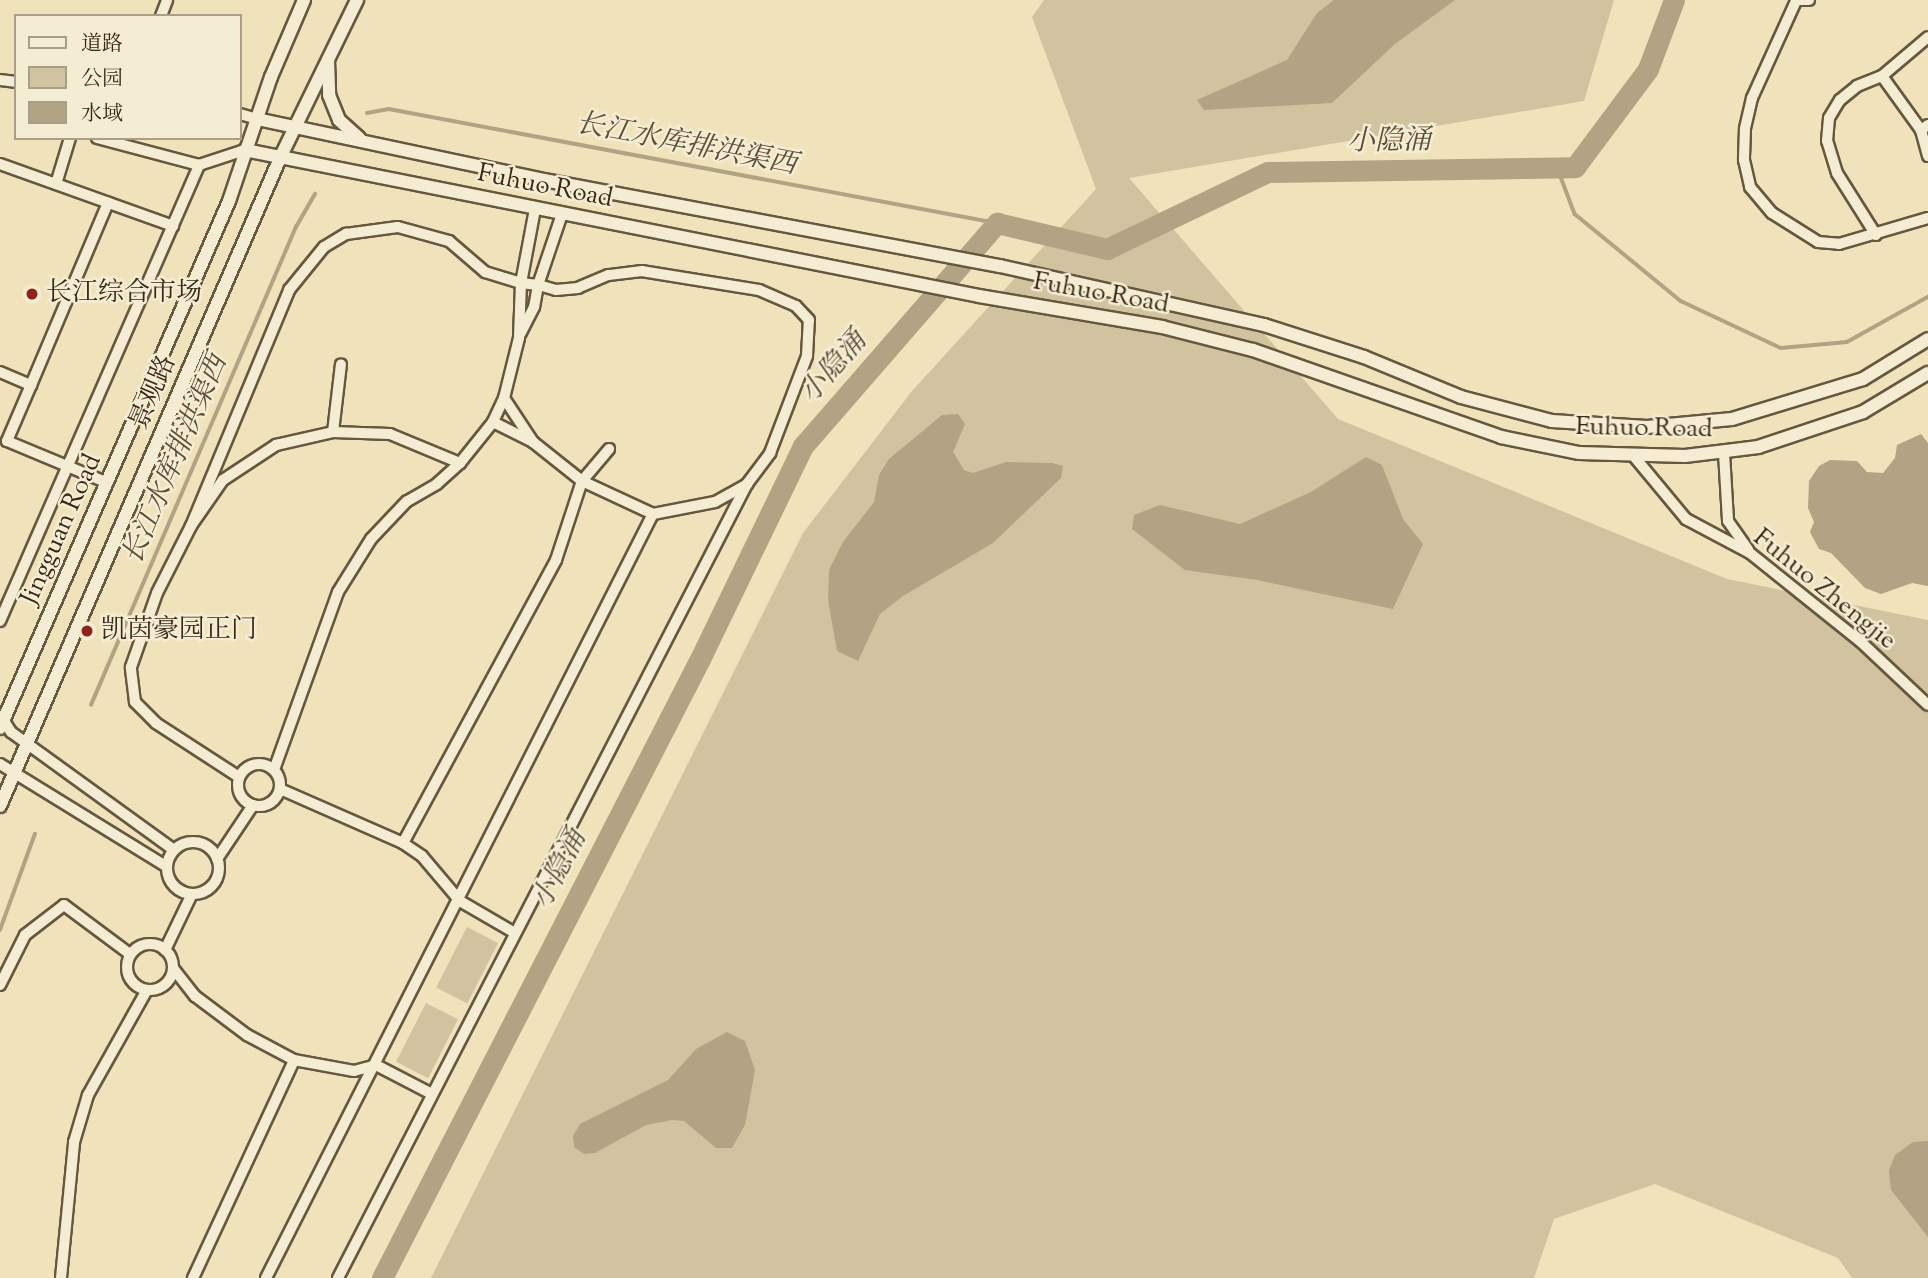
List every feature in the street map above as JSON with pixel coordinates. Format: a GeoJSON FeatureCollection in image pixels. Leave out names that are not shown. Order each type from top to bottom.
{"type":"FeatureCollection","features":[{"type":"Feature","properties":{"kind":"street","name":"Jingguan Road"},"geometry":{"type":"LineString","coordinates":[[1,721],[108,483],[229,201],[245,150],[304,0]]}},
{"type":"Feature","properties":{"kind":"street","name":"景观路"},"geometry":{"type":"LineString","coordinates":[[0,806],[280,158],[357,0]]}},
{"type":"Feature","properties":{"kind":"street"},"geometry":{"type":"LineString","coordinates":[[1809,0],[1796,0],[1752,98],[1745,130],[1744,160],[1750,187],[1772,214],[1818,243],[1839,244],[1928,218]]}},
{"type":"Feature","properties":{"kind":"street"},"geometry":{"type":"LineString","coordinates":[[1876,235],[1837,173],[1827,141],[1829,118],[1840,100],[1857,86],[1882,76],[1928,37]]}},
{"type":"Feature","properties":{"kind":"street"},"geometry":{"type":"LineString","coordinates":[[328,60],[329,95],[339,120],[362,141]]}},
{"type":"Feature","properties":{"kind":"street"},"geometry":{"type":"LineString","coordinates":[[1882,76],[1924,128],[1928,156]]}},
{"type":"Feature","properties":{"kind":"street"},"geometry":{"type":"LineString","coordinates":[[242,115],[257,119]]}},
{"type":"Feature","properties":{"kind":"street","name":"Fuhuo Road"},"geometry":{"type":"LineString","coordinates":[[257,119],[1000,266],[1264,325],[1364,357],[1461,397],[1552,421],[1647,427],[1731,419],[1863,379],[1928,339]]}},
{"type":"Feature","properties":{"kind":"street"},"geometry":{"type":"LineString","coordinates":[[56,184],[69,140]]}},
{"type":"Feature","properties":{"kind":"street"},"geometry":{"type":"LineString","coordinates":[[105,140],[199,165],[245,150]]}},
{"type":"Feature","properties":{"kind":"street","name":"Fuhuo Road"},"geometry":{"type":"LineString","coordinates":[[245,150],[979,296],[1162,327],[1253,350],[1500,438],[1579,453],[1724,453],[1758,447],[1863,412],[1928,373]]}},
{"type":"Feature","properties":{"kind":"street"},"geometry":{"type":"LineString","coordinates":[[0,163],[173,226]]}},
{"type":"Feature","properties":{"kind":"street"},"geometry":{"type":"LineString","coordinates":[[0,621],[199,165]]}},
{"type":"Feature","properties":{"kind":"street"},"geometry":{"type":"LineString","coordinates":[[108,203],[7,441],[108,483]]}},
{"type":"Feature","properties":{"kind":"street"},"geometry":{"type":"LineString","coordinates":[[519,338],[521,283],[535,209]]}},
{"type":"Feature","properties":{"kind":"street"},"geometry":{"type":"LineString","coordinates":[[515,933],[460,901],[422,856],[403,843],[280,789],[274,770],[338,592],[371,539],[408,501],[437,484],[460,463],[492,422],[504,398],[519,338],[534,307],[538,285],[562,214]]}},
{"type":"Feature","properties":{"kind":"street"},"geometry":{"type":"LineString","coordinates":[[239,777],[156,723],[135,702],[131,667],[138,638],[191,526],[289,290],[324,247],[346,234],[398,228],[449,241],[485,272],[521,283],[556,290],[578,288],[608,275],[642,271],[759,290],[796,306],[809,320],[807,356],[770,453],[747,484],[338,1278]]}},
{"type":"Feature","properties":{"kind":"street"},"geometry":{"type":"LineString","coordinates":[[333,432],[341,365]]}},
{"type":"Feature","properties":{"kind":"street"},"geometry":{"type":"LineString","coordinates":[[0,372],[31,385]]}},
{"type":"Feature","properties":{"kind":"street"},"geometry":{"type":"LineString","coordinates":[[504,398],[533,442]]}},
{"type":"Feature","properties":{"kind":"street"},"geometry":{"type":"LineString","coordinates":[[492,422],[533,442],[582,481],[653,514],[715,502],[747,484]]}},
{"type":"Feature","properties":{"kind":"street"},"geometry":{"type":"LineString","coordinates":[[191,526],[223,480],[243,463],[276,445],[333,432],[390,434],[460,463]]}},
{"type":"Feature","properties":{"kind":"street"},"geometry":{"type":"LineString","coordinates":[[403,843],[556,560],[582,481],[609,449]]}},
{"type":"Feature","properties":{"kind":"street"},"geometry":{"type":"LineString","coordinates":[[1724,453],[1728,521],[1750,553]]}},
{"type":"Feature","properties":{"kind":"street","name":"Fuhuo Zhengjie"},"geometry":{"type":"LineString","coordinates":[[1632,454],[1686,519],[1750,553],[1860,641],[1928,705]]}},
{"type":"Feature","properties":{"kind":"street"},"geometry":{"type":"LineString","coordinates":[[266,1278],[460,901],[653,514]]}},
{"type":"Feature","properties":{"kind":"street"},"geometry":{"type":"LineString","coordinates":[[1,721],[174,850]]}},
{"type":"Feature","properties":{"kind":"street"},"geometry":{"type":"LineString","coordinates":[[0,764],[166,866],[171,883],[192,894]]}},
{"type":"Feature","properties":{"kind":"street"},"geometry":{"type":"LineString","coordinates":[[239,777],[255,764],[274,770]]}},
{"type":"Feature","properties":{"kind":"street"},"geometry":{"type":"LineString","coordinates":[[239,777],[241,797],[253,805],[267,805],[280,789]]}},
{"type":"Feature","properties":{"kind":"street"},"geometry":{"type":"LineString","coordinates":[[165,950],[192,894],[214,883],[217,859],[253,805]]}},
{"type":"Feature","properties":{"kind":"street"},"geometry":{"type":"LineString","coordinates":[[166,866],[174,850],[198,843],[217,859]]}},
{"type":"Feature","properties":{"kind":"street"},"geometry":{"type":"LineString","coordinates":[[0,985],[25,935],[64,905],[131,954]]}},
{"type":"Feature","properties":{"kind":"street"},"geometry":{"type":"LineString","coordinates":[[131,954],[151,944],[165,950],[173,968],[195,996],[247,1035],[294,1060],[354,1071],[376,1065],[432,1094]]}},
{"type":"Feature","properties":{"kind":"street"},"geometry":{"type":"LineString","coordinates":[[131,954],[129,977],[147,990]]}},
{"type":"Feature","properties":{"kind":"street"},"geometry":{"type":"LineString","coordinates":[[61,1278],[74,1142],[88,1095],[147,990],[167,983],[173,968]]}},
{"type":"Feature","properties":{"kind":"street"},"geometry":{"type":"LineString","coordinates":[[193,1278],[294,1060]]}},
{"type":"Feature","properties":{"kind":"green space"},"geometry":{"type":"Polygon","coordinates":[[[1044,0],[1614,0],[1584,101],[1129,178],[1338,419],[1727,579],[1928,620],[1928,1278],[1852,1278],[1838,1258],[1655,1184],[1554,1219],[1534,1278],[431,1278],[803,533],[912,391],[1096,189],[1032,17],[1044,0]]]}},
{"type":"Feature","properties":{"kind":"green space"},"geometry":{"type":"Polygon","coordinates":[[[467,927],[498,943],[467,1003],[436,988],[467,927]]]}},
{"type":"Feature","properties":{"kind":"green space"},"geometry":{"type":"Polygon","coordinates":[[[426,1003],[458,1019],[428,1078],[396,1062],[426,1003]]]}},
{"type":"Feature","properties":{"kind":"water"},"geometry":{"type":"Polygon","coordinates":[[[1334,0],[1455,0],[1395,44],[1332,103],[1204,110],[1197,100],[1287,60],[1317,13],[1334,0]]]}},
{"type":"Feature","properties":{"kind":"water"},"geometry":{"type":"Polygon","coordinates":[[[958,414],[965,424],[953,452],[964,470],[973,473],[1006,462],[1052,463],[1063,466],[1061,478],[993,543],[903,596],[880,614],[858,661],[837,651],[828,600],[829,570],[843,542],[874,502],[879,475],[889,459],[942,415],[958,414]]]}},
{"type":"Feature","properties":{"kind":"water"},"geometry":{"type":"Polygon","coordinates":[[[1921,434],[1928,443],[1928,586],[1912,583],[1881,594],[1865,588],[1831,553],[1819,549],[1810,532],[1814,522],[1808,508],[1809,481],[1819,466],[1830,460],[1857,461],[1867,472],[1883,473],[1895,458],[1897,445],[1921,434]]]}},
{"type":"Feature","properties":{"kind":"water"},"geometry":{"type":"Polygon","coordinates":[[[1366,457],[1382,465],[1403,519],[1423,544],[1393,609],[1257,580],[1185,570],[1132,529],[1134,515],[1160,505],[1240,524],[1311,492],[1366,457]]]}},
{"type":"Feature","properties":{"kind":"water"},"geometry":{"type":"Polygon","coordinates":[[[727,1032],[745,1041],[755,1070],[745,1125],[732,1148],[716,1148],[684,1121],[672,1120],[646,1125],[595,1153],[584,1154],[574,1147],[573,1136],[580,1124],[668,1080],[696,1049],[727,1032]]]}},
{"type":"Feature","properties":{"kind":"water"},"geometry":{"type":"Polygon","coordinates":[[[1928,1141],[1928,1237],[1891,1190],[1889,1171],[1895,1155],[1913,1142],[1928,1141]]]}},
{"type":"Feature","properties":{"kind":"waterway","name":"小隐涌"},"geometry":{"type":"LineString","coordinates":[[382,1278],[700,659],[803,446],[997,223],[1107,249],[1268,172],[1575,167],[1648,69],[1674,0]]}},
{"type":"Feature","properties":{"kind":"waterway","name":"长江水库排洪渠西"},"geometry":{"type":"LineString","coordinates":[[367,113],[389,109],[997,223]]}},
{"type":"Feature","properties":{"kind":"waterway"},"geometry":{"type":"LineString","coordinates":[[1558,169],[1575,214],[1681,301],[1781,348],[1847,342],[1928,297]]}},
{"type":"Feature","properties":{"kind":"waterway","name":"长江水库排洪渠西"},"geometry":{"type":"LineString","coordinates":[[91,705],[296,227],[315,194]]}},
{"type":"Feature","properties":{"kind":"waterway","name":"长江水库排洪渠西"},"geometry":{"type":"LineString","coordinates":[[0,930],[35,834]]}},
{"type":"Feature","properties":{"kind":"place","name":"长江综合市场"},"geometry":{"type":"Point","coordinates":[32,294]}},
{"type":"Feature","properties":{"kind":"place","name":"凯茵豪园正门"},"geometry":{"type":"Point","coordinates":[87,631]}}]}
